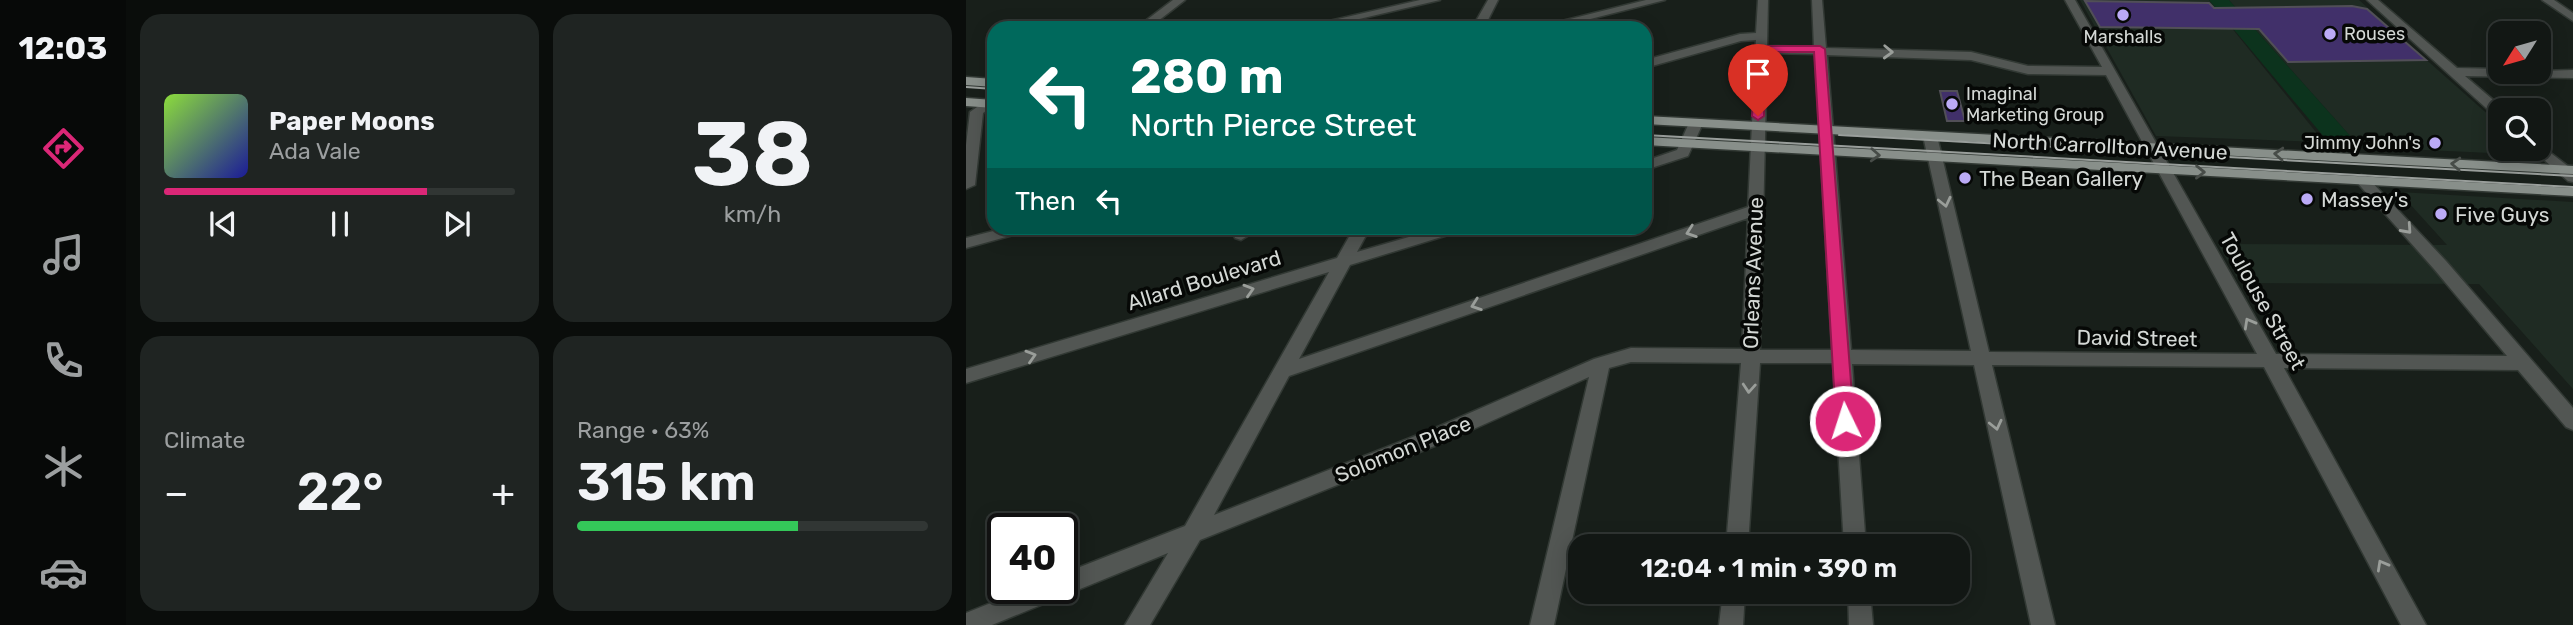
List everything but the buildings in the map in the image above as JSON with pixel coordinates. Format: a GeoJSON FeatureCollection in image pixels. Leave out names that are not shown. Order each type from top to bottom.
{"type":"FeatureCollection","features":[{"type":"Feature","properties":{"kind":"main road"},"geometry":{"type":"LineString","coordinates":[[966,81],[987,82]]}},
{"type":"Feature","properties":{"kind":"main road"},"geometry":{"type":"LineString","coordinates":[[966,102],[987,102]]}},
{"type":"Feature","properties":{"kind":"main road","name":"North Carrollton Avenue"},"geometry":{"type":"LineString","coordinates":[[1652,120],[2570,172]]}},
{"type":"Feature","properties":{"kind":"main road","name":"North Carrollton Avenue"},"geometry":{"type":"LineString","coordinates":[[1652,141],[2167,172],[2361,179],[2573,192]]}},
{"type":"Feature","properties":{"kind":"main road"},"geometry":{"type":"LineString","coordinates":[[2347,158],[2361,179]]}},
{"type":"Feature","properties":{"kind":"street"},"geometry":{"type":"LineString","coordinates":[[1152,21],[1180,0]]}},
{"type":"Feature","properties":{"kind":"street"},"geometry":{"type":"LineString","coordinates":[[1338,21],[1436,0]]}},
{"type":"Feature","properties":{"kind":"street"},"geometry":{"type":"LineString","coordinates":[[1482,21],[1493,0]]}},
{"type":"Feature","properties":{"kind":"street"},"geometry":{"type":"LineString","coordinates":[[1570,21],[1660,0]]}},
{"type":"Feature","properties":{"kind":"street","name":"Orleans Avenue"},"geometry":{"type":"LineString","coordinates":[[1738,534],[1751,355],[1763,0]]}},
{"type":"Feature","properties":{"kind":"street"},"geometry":{"type":"LineString","coordinates":[[1817,0],[1854,534]]}},
{"type":"Feature","properties":{"kind":"street","name":"Toulouse Street"},"geometry":{"type":"LineString","coordinates":[[2070,0],[2414,625]]}},
{"type":"Feature","properties":{"kind":"street"},"geometry":{"type":"LineString","coordinates":[[2372,0],[2488,102]]}},
{"type":"Feature","properties":{"kind":"street"},"geometry":{"type":"LineString","coordinates":[[2547,0],[2573,18]]}},
{"type":"Feature","properties":{"kind":"street"},"geometry":{"type":"LineString","coordinates":[[2558,0],[2573,10]]}},
{"type":"Feature","properties":{"kind":"street"},"geometry":{"type":"LineString","coordinates":[[1652,62],[1740,38],[1820,49],[1971,55],[2028,70],[2109,71]]}},
{"type":"Feature","properties":{"kind":"street"},"geometry":{"type":"LineString","coordinates":[[2454,72],[2573,74]]}},
{"type":"Feature","properties":{"kind":"street"},"geometry":{"type":"LineString","coordinates":[[968,186],[977,112],[987,105]]}},
{"type":"Feature","properties":{"kind":"street"},"geometry":{"type":"LineString","coordinates":[[1652,164],[1683,153],[1696,123]]}},
{"type":"Feature","properties":{"kind":"street"},"geometry":{"type":"LineString","coordinates":[[1930,135],[2043,625]]}},
{"type":"Feature","properties":{"kind":"street"},"geometry":{"type":"LineString","coordinates":[[2551,157],[2570,172]]}},
{"type":"Feature","properties":{"kind":"street"},"geometry":{"type":"LineString","coordinates":[[2361,179],[2573,422]]}},
{"type":"Feature","properties":{"kind":"street"},"geometry":{"type":"LineString","coordinates":[[1284,371],[1756,210]]}},
{"type":"Feature","properties":{"kind":"street"},"geometry":{"type":"LineString","coordinates":[[966,243],[996,235]]}},
{"type":"Feature","properties":{"kind":"street"},"geometry":{"type":"LineString","coordinates":[[1137,625],[1192,534],[1358,235]]}},
{"type":"Feature","properties":{"kind":"street","name":"Allard Boulevard"},"geometry":{"type":"LineString","coordinates":[[966,376],[1432,235]]}},
{"type":"Feature","properties":{"kind":"street","name":"Solomon Place"},"geometry":{"type":"LineString","coordinates":[[1078,579],[1440,435],[1601,365],[1631,355],[1751,355]]}},
{"type":"Feature","properties":{"kind":"street","name":"David Street"},"geometry":{"type":"LineString","coordinates":[[1751,355],[2523,363]]}},
{"type":"Feature","properties":{"kind":"street"},"geometry":{"type":"LineString","coordinates":[[1542,625],[1601,365]]}},
{"type":"Feature","properties":{"kind":"street"},"geometry":{"type":"LineString","coordinates":[[966,624],[1015,604]]}},
{"type":"Feature","properties":{"kind":"street"},"geometry":{"type":"LineString","coordinates":[[1731,625],[1733,604]]}},
{"type":"Feature","properties":{"kind":"street"},"geometry":{"type":"LineString","coordinates":[[1860,604],[1861,625]]}},
{"type":"Feature","properties":{"kind":"shaded area"},"geometry":{"type":"Polygon","coordinates":[[[2080,0],[2209,0],[2324,142],[2156,136],[2080,0]]]}},
{"type":"Feature","properties":{"kind":"shaded area"},"geometry":{"type":"Polygon","coordinates":[[[2229,0],[2359,0],[2488,114],[2488,153],[2360,147],[2229,0]]]}},
{"type":"Feature","properties":{"kind":"shaded area"},"geometry":{"type":"Polygon","coordinates":[[[2399,192],[2573,202],[2573,389],[2479,284],[2240,283],[2218,244],[2447,245],[2399,192]]]}},
{"type":"Feature","properties":{"kind":"green space"},"geometry":{"type":"Polygon","coordinates":[[[2209,0],[2229,0],[2360,147],[2330,144],[2209,0]]]}},
{"type":"Feature","properties":{"kind":"tram line"},"geometry":{"type":"LineString","coordinates":[[966,87],[987,88]]}},
{"type":"Feature","properties":{"kind":"tram line"},"geometry":{"type":"LineString","coordinates":[[1652,135],[2573,187]]}},
{"type":"Feature","properties":{"kind":"tram line"},"geometry":{"type":"LineString","coordinates":[[1839,135],[2112,150]]}},
{"type":"Feature","properties":{"kind":"tram line"},"geometry":{"type":"LineString","coordinates":[[2154,153],[2573,176]]}},
{"type":"Feature","properties":{"kind":"place","name":"Marshalls"},"geometry":{"type":"Point","coordinates":[2123,15]}},
{"type":"Feature","properties":{"kind":"place","name":"Rouses"},"geometry":{"type":"Point","coordinates":[2330,34]}},
{"type":"Feature","properties":{"kind":"place","name":"Imaginal Marketing Group"},"geometry":{"type":"Point","coordinates":[1952,104]}},
{"type":"Feature","properties":{"kind":"place","name":"Jimmy John's"},"geometry":{"type":"Point","coordinates":[2435,143]}},
{"type":"Feature","properties":{"kind":"place","name":"The Bean Gallery"},"geometry":{"type":"Point","coordinates":[1965,178]}},
{"type":"Feature","properties":{"kind":"place","name":"Massey's"},"geometry":{"type":"Point","coordinates":[2307,199]}},
{"type":"Feature","properties":{"kind":"place","name":"Five Guys"},"geometry":{"type":"Point","coordinates":[2441,214]}},
{"type":"Feature","properties":{"kind":"route"},"geometry":{"type":"LineString","coordinates":[[1758,116],[1761,49],[1820,49],[1845,421]]}}]}
